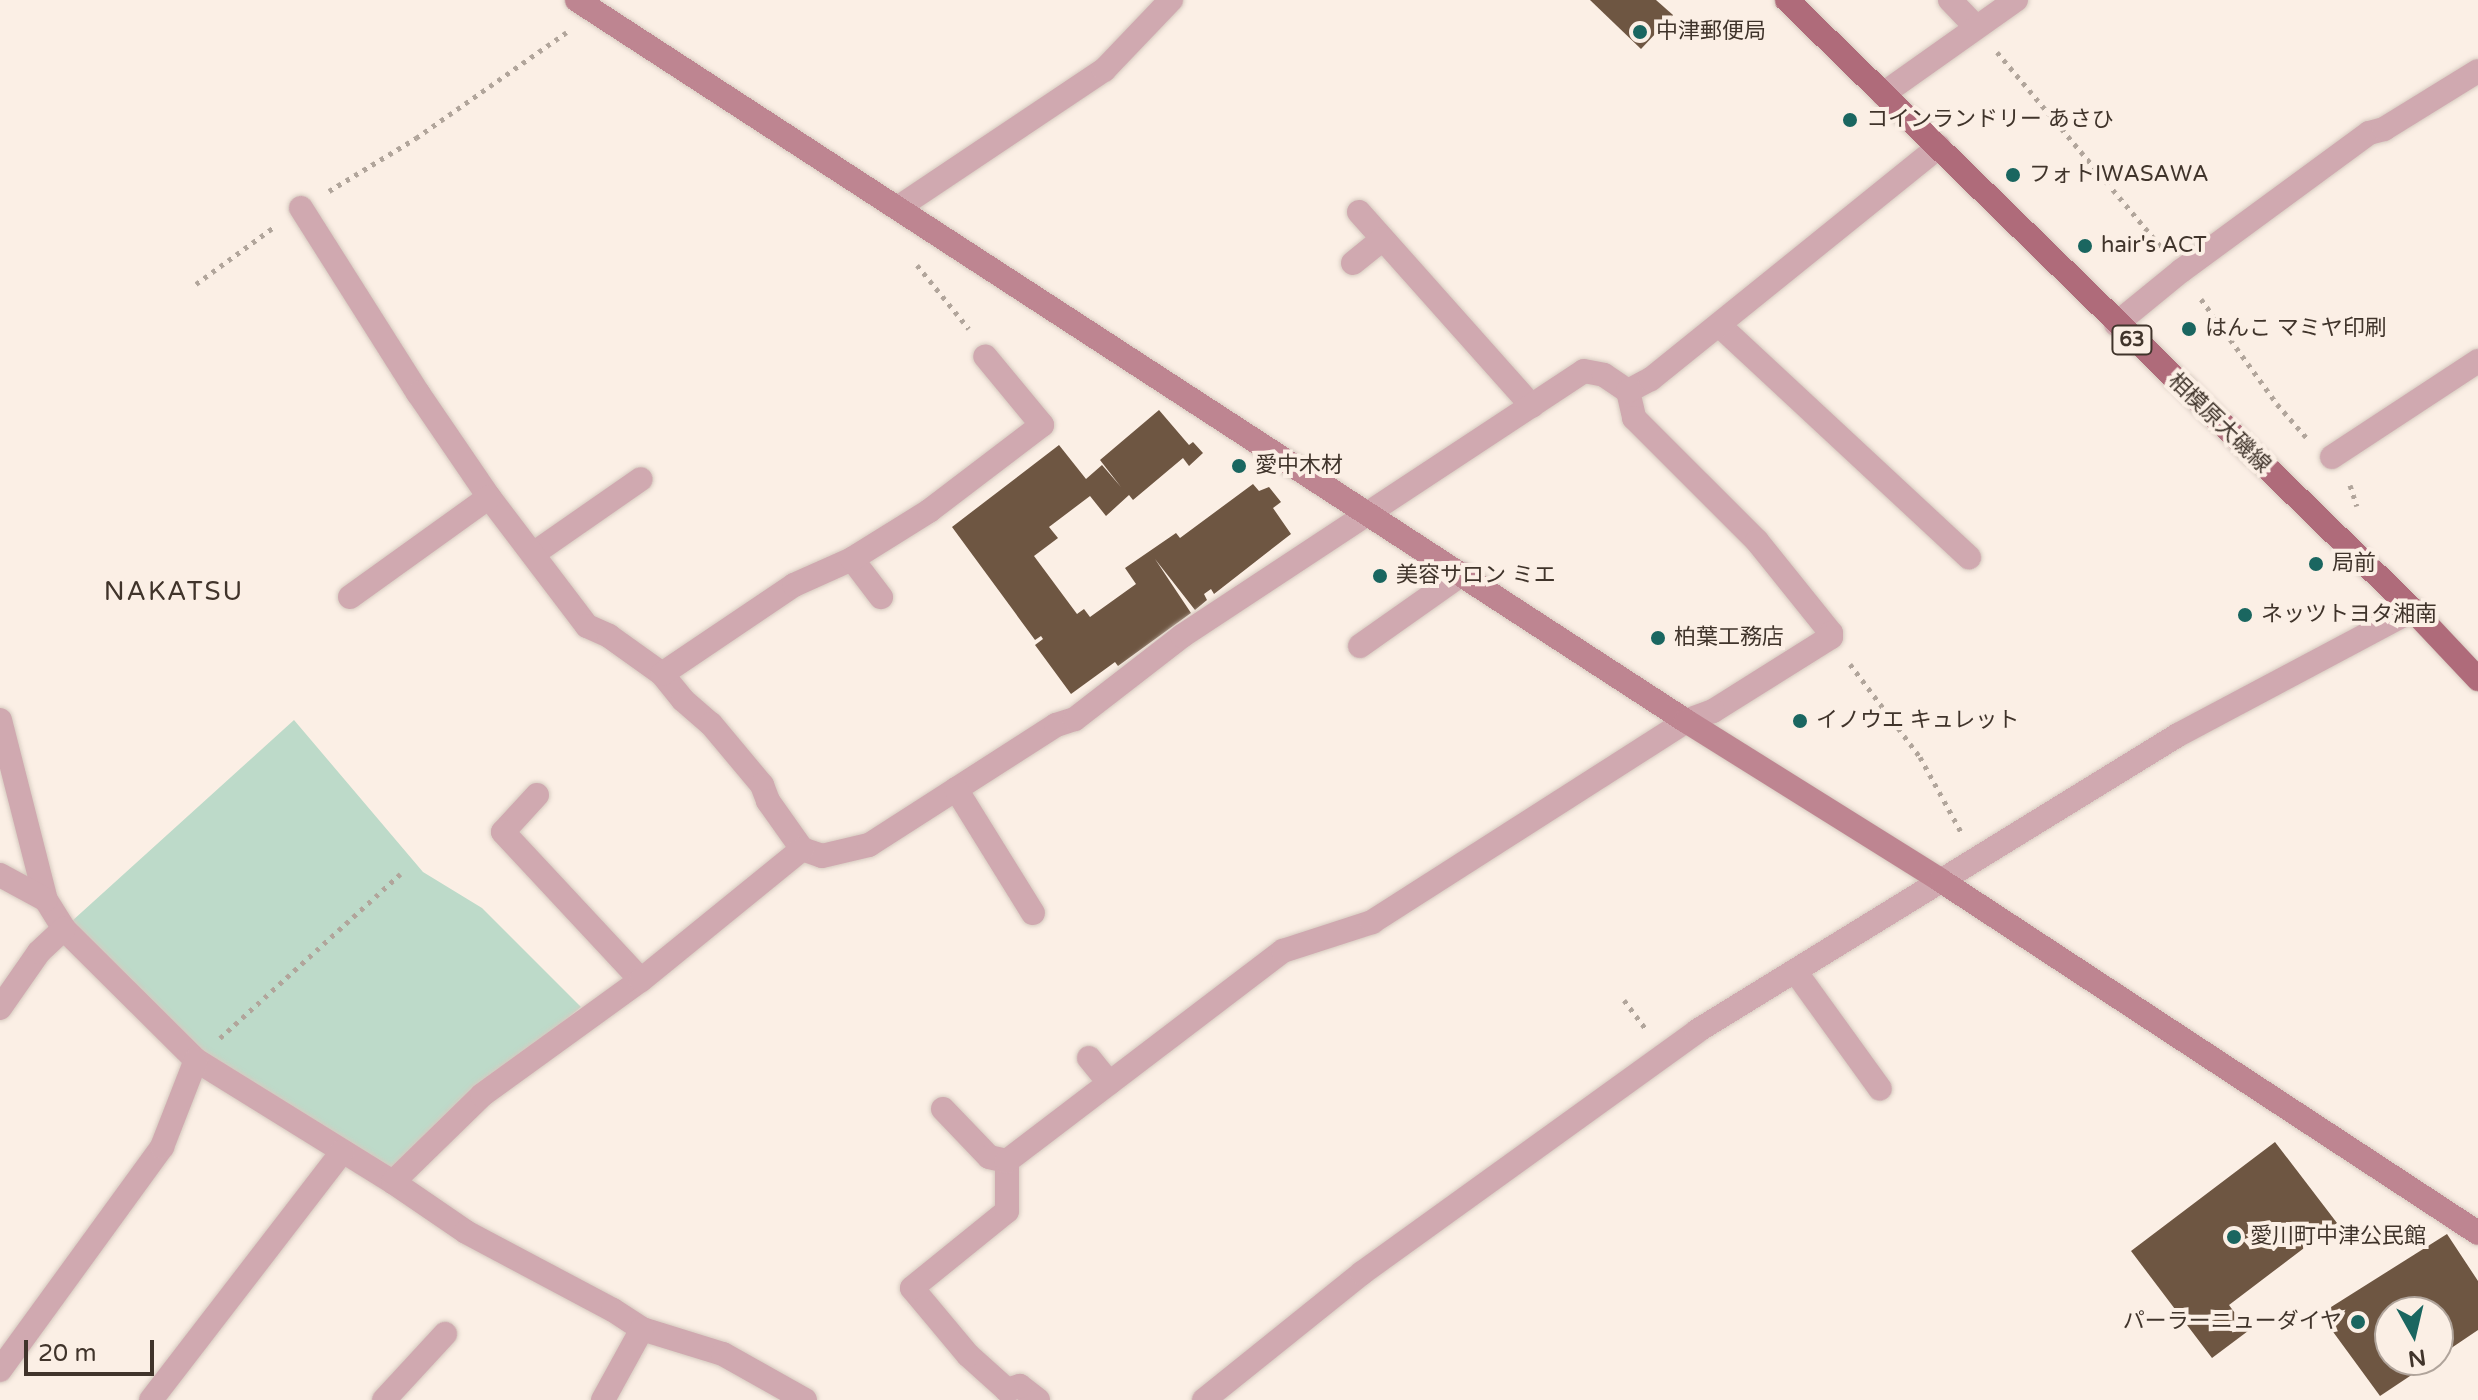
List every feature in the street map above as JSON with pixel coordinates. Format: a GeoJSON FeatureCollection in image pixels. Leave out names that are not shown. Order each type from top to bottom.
{"type":"FeatureCollection","features":[{"type":"Feature","properties":{"kind":"main road","name":"相模原大磯線"},"geometry":{"type":"LineString","coordinates":[[1787,0],[2476,673]]}},
{"type":"Feature","properties":{"kind":"street"},"geometry":{"type":"LineString","coordinates":[[907,212],[1104,70],[1171,0]]}},
{"type":"Feature","properties":{"kind":"street"},"geometry":{"type":"LineString","coordinates":[[1950,0],[1976,27]]}},
{"type":"Feature","properties":{"kind":"street"},"geometry":{"type":"LineString","coordinates":[[1883,94],[2016,0]]}},
{"type":"Feature","properties":{"kind":"street"},"geometry":{"type":"LineString","coordinates":[[583,4],[1686,721],[1940,880],[2478,1233]]}},
{"type":"Feature","properties":{"kind":"street"},"geometry":{"type":"LineString","coordinates":[[2116,324],[2181,271],[2369,133],[2433,111],[2478,71]]}},
{"type":"Feature","properties":{"kind":"street"},"geometry":{"type":"LineString","coordinates":[[1628,391],[1651,379],[1720,326],[1939,147]]}},
{"type":"Feature","properties":{"kind":"street"},"geometry":{"type":"LineString","coordinates":[[301,208],[418,393],[489,497],[587,626],[609,636],[662,674],[683,700],[711,724],[762,785],[768,801],[802,849],[822,856],[869,845],[1056,725],[1075,719],[1182,636],[1584,371],[1604,375],[1628,391],[1634,418],[1757,541],[1831,633],[1831,637],[1713,711],[1686,721],[1372,922],[1283,951],[1007,1161],[989,1157],[943,1109]]}},
{"type":"Feature","properties":{"kind":"street"},"geometry":{"type":"LineString","coordinates":[[1359,212],[1532,406]]}},
{"type":"Feature","properties":{"kind":"street"},"geometry":{"type":"LineString","coordinates":[[1353,263],[1383,239]]}},
{"type":"Feature","properties":{"kind":"street"},"geometry":{"type":"LineString","coordinates":[[1720,326],[1969,557]]}},
{"type":"Feature","properties":{"kind":"street"},"geometry":{"type":"LineString","coordinates":[[662,674],[794,585],[852,559],[929,511],[1042,425],[985,356]]}},
{"type":"Feature","properties":{"kind":"street"},"geometry":{"type":"LineString","coordinates":[[2332,457],[2478,361]]}},
{"type":"Feature","properties":{"kind":"street"},"geometry":{"type":"LineString","coordinates":[[533,554],[641,479]]}},
{"type":"Feature","properties":{"kind":"street"},"geometry":{"type":"LineString","coordinates":[[350,597],[489,497]]}},
{"type":"Feature","properties":{"kind":"street"},"geometry":{"type":"LineString","coordinates":[[852,559],[881,597]]}},
{"type":"Feature","properties":{"kind":"street"},"geometry":{"type":"LineString","coordinates":[[1360,646],[1462,574]]}},
{"type":"Feature","properties":{"kind":"street"},"geometry":{"type":"LineString","coordinates":[[1204,1400],[1362,1273],[1697,1031],[2178,735],[2413,610]]}},
{"type":"Feature","properties":{"kind":"street"},"geometry":{"type":"LineString","coordinates":[[0,720],[46,900],[64,929],[196,1060],[393,1182],[466,1232],[613,1310],[642,1329],[723,1354],[805,1400]]}},
{"type":"Feature","properties":{"kind":"street"},"geometry":{"type":"LineString","coordinates":[[956,789],[1033,913]]}},
{"type":"Feature","properties":{"kind":"street"},"geometry":{"type":"LineString","coordinates":[[537,795],[503,832],[641,980]]}},
{"type":"Feature","properties":{"kind":"street"},"geometry":{"type":"LineString","coordinates":[[393,1182],[482,1095],[641,980],[802,849]]}},
{"type":"Feature","properties":{"kind":"street"},"geometry":{"type":"LineString","coordinates":[[0,875],[46,900]]}},
{"type":"Feature","properties":{"kind":"street"},"geometry":{"type":"LineString","coordinates":[[0,1008],[39,952],[64,929]]}},
{"type":"Feature","properties":{"kind":"street"},"geometry":{"type":"LineString","coordinates":[[1795,971],[1880,1089]]}},
{"type":"Feature","properties":{"kind":"street"},"geometry":{"type":"LineString","coordinates":[[1089,1058],[1109,1083]]}},
{"type":"Feature","properties":{"kind":"street"},"geometry":{"type":"LineString","coordinates":[[0,1370],[162,1147],[196,1060]]}},
{"type":"Feature","properties":{"kind":"street"},"geometry":{"type":"LineString","coordinates":[[151,1400],[342,1152]]}},
{"type":"Feature","properties":{"kind":"street"},"geometry":{"type":"LineString","coordinates":[[1007,1161],[1007,1211],[912,1288],[968,1355],[1007,1390],[1020,1386],[1038,1400]]}},
{"type":"Feature","properties":{"kind":"street"},"geometry":{"type":"LineString","coordinates":[[603,1400],[642,1329]]}},
{"type":"Feature","properties":{"kind":"street"},"geometry":{"type":"LineString","coordinates":[[384,1400],[445,1334]]}},
{"type":"Feature","properties":{"kind":"path"},"geometry":{"type":"LineString","coordinates":[[196,284],[301,208],[416,138],[565,35],[583,4]]}},
{"type":"Feature","properties":{"kind":"path"},"geometry":{"type":"LineString","coordinates":[[1976,27],[2181,271],[2277,404],[2306,437],[2332,457],[2348,479],[2358,508]]}},
{"type":"Feature","properties":{"kind":"path"},"geometry":{"type":"LineString","coordinates":[[907,212],[901,244],[983,347],[985,356]]}},
{"type":"Feature","properties":{"kind":"path"},"geometry":{"type":"LineString","coordinates":[[1831,637],[1920,757],[1975,861]]}},
{"type":"Feature","properties":{"kind":"path"},"geometry":{"type":"LineString","coordinates":[[196,1060],[400,874]]}},
{"type":"Feature","properties":{"kind":"green space"},"geometry":{"type":"Polygon","coordinates":[[[294,720],[423,872],[482,908],[581,1007],[456,1110],[392,1174],[215,1065],[72,921],[294,720]]]}},
{"type":"Feature","properties":{"kind":"building","name":"中津郵便局"},"geometry":{"type":"Polygon","coordinates":[[[1590,0],[1656,0],[1673,15],[1641,49],[1590,0]]]}},
{"type":"Feature","properties":{"kind":"building"},"geometry":{"type":"Polygon","coordinates":[[[1159,410],[1189,445],[1193,442],[1203,453],[1189,466],[1183,458],[1133,500],[1129,495],[1106,516],[1090,496],[1049,527],[1058,538],[1034,556],[1077,614],[1084,609],[1090,617],[1136,584],[1125,568],[1176,533],[1180,538],[1253,484],[1259,491],[1269,487],[1281,502],[1273,508],[1291,534],[1214,594],[1211,589],[1204,594],[1207,600],[1195,610],[1155,559],[1191,613],[1118,666],[1115,662],[1071,694],[1035,645],[1043,639],[1041,636],[1035,640],[952,527],[1059,445],[1086,479],[1102,465],[1121,487],[1100,460],[1159,410]]]}},
{"type":"Feature","properties":{"kind":"building","name":"愛川町中津公民館"},"geometry":{"type":"Polygon","coordinates":[[[2275,1142],[2337,1223],[2229,1305],[2248,1331],[2212,1358],[2131,1251],[2275,1142]]]}},
{"type":"Feature","properties":{"kind":"building","name":"パーラーニューダイヤ"},"geometry":{"type":"Polygon","coordinates":[[[2447,1234],[2478,1281],[2478,1330],[2454,1346],[2454,1296],[2374,1296],[2374,1376],[2410,1376],[2380,1396],[2320,1314],[2447,1234]]]}},
{"type":"Feature","properties":{"kind":"place","name":"中津郵便局"},"geometry":{"type":"Point","coordinates":[1640,32]}},
{"type":"Feature","properties":{"kind":"place","name":"コインランドリー あさひ"},"geometry":{"type":"Point","coordinates":[1850,120]}},
{"type":"Feature","properties":{"kind":"place","name":"フォトIWASAWA"},"geometry":{"type":"Point","coordinates":[2013,175]}},
{"type":"Feature","properties":{"kind":"place","name":"hair's ACT"},"geometry":{"type":"Point","coordinates":[2085,246]}},
{"type":"Feature","properties":{"kind":"place","name":"はんこ マミヤ印刷"},"geometry":{"type":"Point","coordinates":[2189,329]}},
{"type":"Feature","properties":{"kind":"place","name":"愛中木材"},"geometry":{"type":"Point","coordinates":[1239,466]}},
{"type":"Feature","properties":{"kind":"place","name":"局前"},"geometry":{"type":"Point","coordinates":[2316,564]}},
{"type":"Feature","properties":{"kind":"place","name":"美容サロン ミエ"},"geometry":{"type":"Point","coordinates":[1380,576]}},
{"type":"Feature","properties":{"kind":"place","name":"ネッツトヨタ湘南"},"geometry":{"type":"Point","coordinates":[2245,615]}},
{"type":"Feature","properties":{"kind":"place","name":"柏葉工務店"},"geometry":{"type":"Point","coordinates":[1658,638]}},
{"type":"Feature","properties":{"kind":"place","name":"イノウエ キュレット"},"geometry":{"type":"Point","coordinates":[1800,721]}},
{"type":"Feature","properties":{"kind":"place","name":"愛川町中津公民館"},"geometry":{"type":"Point","coordinates":[2234,1237]}},
{"type":"Feature","properties":{"kind":"place","name":"パーラーニューダイヤ"},"geometry":{"type":"Point","coordinates":[2358,1322]}},
{"type":"Feature","properties":{"kind":"district","name":"NAKATSU"},"geometry":{"type":"Point","coordinates":[174,592]}}]}
